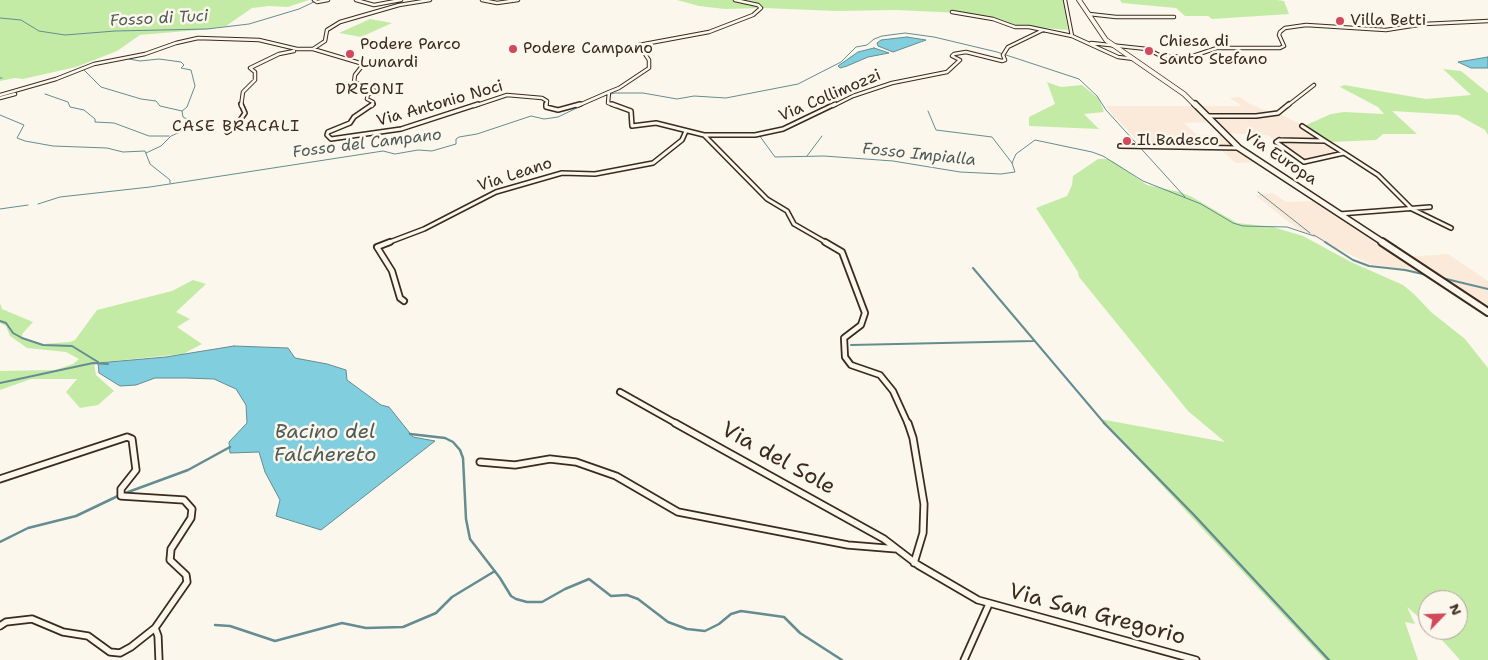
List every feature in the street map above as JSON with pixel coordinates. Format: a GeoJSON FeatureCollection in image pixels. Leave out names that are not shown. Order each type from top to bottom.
{"type":"FeatureCollection","features":[{"type":"Feature","properties":{"kind":"main road","name":"Via Europa"},"geometry":{"type":"LineString","coordinates":[[1079,0],[1112,45],[1184,94],[1239,148],[1488,312]]}},
{"type":"Feature","properties":{"kind":"street"},"geometry":{"type":"LineString","coordinates":[[314,0],[317,2],[328,0]]}},
{"type":"Feature","properties":{"kind":"street"},"geometry":{"type":"LineString","coordinates":[[356,0],[374,5],[401,0]]}},
{"type":"Feature","properties":{"kind":"street"},"geometry":{"type":"LineString","coordinates":[[227,132],[236,126],[245,113],[241,106],[243,92],[255,80],[255,72],[250,68],[279,54],[312,49],[325,41],[327,30],[340,22],[399,5],[430,0]]}},
{"type":"Feature","properties":{"kind":"street"},"geometry":{"type":"LineString","coordinates":[[482,0],[502,3],[518,0]]}},
{"type":"Feature","properties":{"kind":"street"},"geometry":{"type":"LineString","coordinates":[[735,0],[758,5],[761,8],[753,15],[709,32],[639,45],[649,60],[649,68],[619,88],[609,92],[608,103],[631,111],[632,126],[650,123],[704,135],[767,199],[787,211],[794,224],[837,248],[843,254],[865,313],[861,325],[844,338],[845,357],[851,365],[880,375],[897,400],[914,438],[924,504],[923,533],[914,562]]}},
{"type":"Feature","properties":{"kind":"street"},"geometry":{"type":"LineString","coordinates":[[1065,0],[1072,36]]}},
{"type":"Feature","properties":{"kind":"street"},"geometry":{"type":"LineString","coordinates":[[952,12],[993,19],[1015,27],[1029,27],[1072,36],[1118,57],[1134,59]]}},
{"type":"Feature","properties":{"kind":"street"},"geometry":{"type":"LineString","coordinates":[[1089,14],[1116,17],[1174,17]]}},
{"type":"Feature","properties":{"kind":"street"},"geometry":{"type":"LineString","coordinates":[[1090,43],[1152,50],[1161,56],[1190,57],[1218,48],[1280,48],[1284,46],[1279,35],[1280,32],[1286,28],[1306,25],[1386,30],[1424,24],[1488,22]]}},
{"type":"Feature","properties":{"kind":"street","name":"Via Collimozzi"},"geometry":{"type":"LineString","coordinates":[[704,135],[756,135],[783,129],[845,99],[892,83],[947,72],[960,60],[952,56],[954,54],[966,52],[1002,61],[1005,60],[1003,55],[1008,47],[1043,30]]}},
{"type":"Feature","properties":{"kind":"street"},"geometry":{"type":"LineString","coordinates":[[0,96],[60,78],[94,64],[146,54],[186,40],[247,39],[301,50]]}},
{"type":"Feature","properties":{"kind":"street","name":"Via Antonio Noci"},"geometry":{"type":"LineString","coordinates":[[312,49],[360,64],[362,66],[355,75],[354,82],[371,88],[378,93],[368,94],[367,99],[373,102],[373,105],[354,117],[350,124],[328,132],[327,136],[331,139],[401,129],[507,95],[542,98],[546,101],[546,107],[558,110],[572,108],[609,92]]}},
{"type":"Feature","properties":{"kind":"street"},"geometry":{"type":"LineString","coordinates":[[1205,116],[1256,116],[1278,113],[1314,85]]}},
{"type":"Feature","properties":{"kind":"street"},"geometry":{"type":"LineString","coordinates":[[1302,126],[1378,175],[1412,209],[1451,228]]}},
{"type":"Feature","properties":{"kind":"street","name":"Via Leano"},"geometry":{"type":"LineString","coordinates":[[404,301],[400,298],[392,271],[377,247],[424,229],[496,192],[562,173],[595,174],[653,163],[682,140],[686,131]]}},
{"type":"Feature","properties":{"kind":"street"},"geometry":{"type":"LineString","coordinates":[[1325,140],[1310,142],[1279,140],[1276,142],[1304,162],[1344,153]]}},
{"type":"Feature","properties":{"kind":"street"},"geometry":{"type":"LineString","coordinates":[[1120,146],[1239,148]]}},
{"type":"Feature","properties":{"kind":"street"},"geometry":{"type":"LineString","coordinates":[[1339,214],[1430,207]]}},
{"type":"Feature","properties":{"kind":"street","name":"Via del Sole"},"geometry":{"type":"LineString","coordinates":[[620,392],[884,539],[914,562]]}},
{"type":"Feature","properties":{"kind":"street"},"geometry":{"type":"LineString","coordinates":[[0,479],[127,437],[132,439],[136,470],[122,489],[121,496],[184,500],[192,508],[191,518],[171,549],[170,560],[186,575],[187,582],[155,628],[132,648],[120,654],[110,652],[88,636],[63,632],[32,620],[6,622],[0,626]]}},
{"type":"Feature","properties":{"kind":"street"},"geometry":{"type":"LineString","coordinates":[[480,462],[514,465],[550,458],[576,462],[616,476],[678,512],[857,547],[898,549]]}},
{"type":"Feature","properties":{"kind":"street","name":"Via San Gregorio"},"geometry":{"type":"LineString","coordinates":[[914,562],[975,598],[989,604],[1196,660]]}},
{"type":"Feature","properties":{"kind":"street"},"geometry":{"type":"LineString","coordinates":[[964,660],[989,604]]}},
{"type":"Feature","properties":{"kind":"street"},"geometry":{"type":"LineString","coordinates":[[155,628],[158,636],[159,660]]}},
{"type":"Feature","properties":{"kind":"shaded area"},"geometry":{"type":"Polygon","coordinates":[[[1239,97],[1250,104],[1271,113],[1276,112],[1304,126],[1349,154],[1304,164],[1272,141],[1274,139],[1267,135],[1219,133],[1207,122],[1184,123],[1197,135],[1221,135],[1255,162],[1236,163],[1220,149],[1145,149],[1105,106],[1242,106],[1230,98],[1239,97]]]}},
{"type":"Feature","properties":{"kind":"shaded area"},"geometry":{"type":"Polygon","coordinates":[[[1273,193],[1286,202],[1314,201],[1403,257],[1448,254],[1488,281],[1488,309],[1438,276],[1370,264],[1299,230],[1255,195],[1273,193]]]}},
{"type":"Feature","properties":{"kind":"green space"},"geometry":{"type":"Polygon","coordinates":[[[0,0],[309,0],[288,7],[269,6],[252,8],[226,26],[140,35],[117,51],[76,67],[23,79],[15,78],[0,81],[0,0]]]}},
{"type":"Feature","properties":{"kind":"green space"},"geometry":{"type":"Polygon","coordinates":[[[677,0],[1063,0],[1068,30],[1012,25],[991,18],[961,13],[896,10],[725,9],[699,6],[677,0]]]}},
{"type":"Feature","properties":{"kind":"green space"},"geometry":{"type":"Polygon","coordinates":[[[1120,0],[1277,0],[1284,1],[1289,14],[1212,19],[1208,16],[1185,16],[1176,8],[1122,3],[1120,0]]]}},
{"type":"Feature","properties":{"kind":"green space"},"geometry":{"type":"Polygon","coordinates":[[[370,19],[392,23],[361,37],[339,33],[370,19]]]}},
{"type":"Feature","properties":{"kind":"green space"},"geometry":{"type":"Polygon","coordinates":[[[1443,69],[1461,71],[1488,93],[1488,135],[1485,130],[1458,115],[1392,111],[1417,134],[1383,134],[1376,140],[1330,142],[1304,126],[1331,114],[1344,112],[1384,114],[1378,107],[1340,87],[1344,85],[1426,99],[1471,95],[1443,69]]]}},
{"type":"Feature","properties":{"kind":"green space"},"geometry":{"type":"Polygon","coordinates":[[[1047,82],[1061,87],[1082,85],[1099,99],[1104,112],[1084,114],[1099,129],[1029,126],[1029,117],[1055,104],[1047,82]]]}},
{"type":"Feature","properties":{"kind":"green space"},"geometry":{"type":"Polygon","coordinates":[[[1098,159],[1107,159],[1147,185],[1180,192],[1192,197],[1237,223],[1273,227],[1303,236],[1351,262],[1403,285],[1431,312],[1465,339],[1488,368],[1488,660],[1460,660],[1442,640],[1468,640],[1468,590],[1418,590],[1418,616],[1407,607],[1415,624],[1405,622],[1418,660],[1325,660],[1100,419],[1225,442],[1188,411],[1079,277],[1078,272],[1036,208],[1067,196],[1072,185],[1073,176],[1098,159]]]}},
{"type":"Feature","properties":{"kind":"green space"},"geometry":{"type":"Polygon","coordinates":[[[193,280],[206,284],[176,312],[190,319],[177,327],[202,344],[183,354],[94,363],[96,375],[114,391],[98,405],[80,408],[66,392],[77,379],[31,379],[0,390],[0,371],[55,370],[73,364],[79,359],[66,352],[27,348],[10,336],[6,326],[0,323],[0,303],[2,309],[33,322],[22,334],[23,339],[43,344],[70,342],[75,340],[97,310],[172,291],[193,280]]]}},
{"type":"Feature","properties":{"kind":"water"},"geometry":{"type":"Polygon","coordinates":[[[907,37],[926,40],[893,52],[878,46],[877,43],[881,40],[907,37]]]}},
{"type":"Feature","properties":{"kind":"water"},"geometry":{"type":"Polygon","coordinates":[[[874,48],[889,53],[868,57],[840,68],[838,66],[858,52],[874,48]]]}},
{"type":"Feature","properties":{"kind":"water"},"geometry":{"type":"Polygon","coordinates":[[[1488,57],[1488,68],[1471,68],[1458,62],[1488,57]]]}},
{"type":"Feature","properties":{"kind":"water","name":"Bacino del Falchereto"},"geometry":{"type":"Polygon","coordinates":[[[234,346],[288,348],[295,358],[346,370],[347,380],[381,405],[389,407],[413,437],[435,441],[321,530],[276,516],[280,500],[265,472],[259,452],[230,453],[229,442],[247,423],[246,405],[236,389],[214,379],[186,378],[155,378],[136,385],[120,386],[99,373],[98,363],[166,357],[234,346]]]}},
{"type":"Feature","properties":{"kind":"waterway","name":"Fosso di Tuci"},"geometry":{"type":"LineString","coordinates":[[0,18],[21,20],[39,31],[65,35],[115,31],[207,29],[249,24],[299,9],[318,0]]}},
{"type":"Feature","properties":{"kind":"waterway","name":"Fosso del Campano"},"geometry":{"type":"LineString","coordinates":[[603,96],[615,93],[643,93],[677,99],[694,96],[726,98],[798,84],[841,62],[856,47],[867,45],[874,39],[882,36],[905,33],[934,37],[997,52],[1079,79],[1097,96],[1106,110],[1185,197]]}},
{"type":"Feature","properties":{"kind":"waterway"},"geometry":{"type":"LineString","coordinates":[[129,59],[140,61],[159,59],[181,62],[184,65],[181,68],[191,70],[195,86],[187,107],[182,111]]}},
{"type":"Feature","properties":{"kind":"waterway"},"geometry":{"type":"LineString","coordinates":[[83,69],[101,87],[141,99],[156,101],[160,106],[182,111]]}},
{"type":"Feature","properties":{"kind":"waterway"},"geometry":{"type":"LineString","coordinates":[[45,94],[68,102],[70,107],[84,110],[95,119],[95,122],[114,123],[149,136],[169,136]]}},
{"type":"Feature","properties":{"kind":"waterway","name":"Fosso del Campano"},"geometry":{"type":"LineString","coordinates":[[38,204],[60,197],[150,187],[383,151],[395,154],[418,150],[432,151],[456,144],[456,139],[459,137],[477,134],[531,116],[544,119],[558,117],[585,104]]}},
{"type":"Feature","properties":{"kind":"waterway"},"geometry":{"type":"LineString","coordinates":[[146,153],[161,146],[171,136],[194,126],[194,123],[183,117],[182,111]]}},
{"type":"Feature","properties":{"kind":"waterway"},"geometry":{"type":"LineString","coordinates":[[928,111],[936,130],[992,137],[1012,163]]}},
{"type":"Feature","properties":{"kind":"waterway"},"geometry":{"type":"LineString","coordinates":[[0,115],[24,125],[17,138],[25,141],[53,146],[107,148],[123,152],[145,151],[150,164],[170,180],[170,183]]}},
{"type":"Feature","properties":{"kind":"waterway","name":"Fosso Impialla"},"geometry":{"type":"LineString","coordinates":[[759,135],[775,157],[824,156],[893,161],[960,172],[1001,174],[1015,172],[1012,163]]}},
{"type":"Feature","properties":{"kind":"waterway"},"geometry":{"type":"LineString","coordinates":[[807,156],[822,136]]}},
{"type":"Feature","properties":{"kind":"waterway","name":"Fosso Impialla"},"geometry":{"type":"LineString","coordinates":[[1012,163],[1016,154],[1035,140],[1092,152],[1103,156],[1143,181],[1201,204],[1233,223],[1243,226],[1287,227],[1314,236]]}},
{"type":"Feature","properties":{"kind":"waterway"},"geometry":{"type":"LineString","coordinates":[[1258,192],[1310,233]]}},
{"type":"Feature","properties":{"kind":"waterway","name":"Fosso del Campano"},"geometry":{"type":"LineString","coordinates":[[0,209],[28,205]]}},
{"type":"Feature","properties":{"kind":"waterway"},"geometry":{"type":"LineString","coordinates":[[1314,235],[1327,243]]}},
{"type":"Feature","properties":{"kind":"waterway"},"geometry":{"type":"LineString","coordinates":[[1325,242],[1353,260],[1369,266],[1405,270],[1427,275]]}},
{"type":"Feature","properties":{"kind":"waterway"},"geometry":{"type":"LineString","coordinates":[[973,268],[1105,424]]}},
{"type":"Feature","properties":{"kind":"waterway"},"geometry":{"type":"LineString","coordinates":[[1442,278],[1488,289]]}},
{"type":"Feature","properties":{"kind":"waterway"},"geometry":{"type":"LineString","coordinates":[[0,321],[6,323],[13,333],[22,338],[43,345],[72,346],[98,362]]}},
{"type":"Feature","properties":{"kind":"waterway"},"geometry":{"type":"LineString","coordinates":[[851,345],[1033,341]]}},
{"type":"Feature","properties":{"kind":"waterway"},"geometry":{"type":"LineString","coordinates":[[0,383],[93,363],[108,364]]}},
{"type":"Feature","properties":{"kind":"waterway"},"geometry":{"type":"LineString","coordinates":[[1104,423],[1194,515],[1329,660]]}},
{"type":"Feature","properties":{"kind":"waterway"},"geometry":{"type":"LineString","coordinates":[[410,434],[445,438],[453,442],[460,450],[463,458],[466,519],[470,539],[495,571]]}},
{"type":"Feature","properties":{"kind":"waterway"},"geometry":{"type":"LineString","coordinates":[[0,542],[28,528],[76,516],[120,495],[188,470],[230,447]]}},
{"type":"Feature","properties":{"kind":"waterway"},"geometry":{"type":"LineString","coordinates":[[215,625],[230,626],[275,641],[342,623],[366,628],[403,627],[436,613],[452,597],[495,571]]}},
{"type":"Feature","properties":{"kind":"waterway"},"geometry":{"type":"LineString","coordinates":[[495,571],[511,596],[516,599],[527,602],[542,602],[565,589],[589,579],[611,596],[627,595],[638,599],[668,622],[687,629],[705,631],[719,624],[731,614],[741,611],[784,617],[800,633],[842,660]]}},
{"type":"Feature","properties":{"kind":"place","name":"Villa Betti"},"geometry":{"type":"Point","coordinates":[1340,21]}},
{"type":"Feature","properties":{"kind":"place","name":"Podere Campano"},"geometry":{"type":"Point","coordinates":[513,49]}},
{"type":"Feature","properties":{"kind":"place","name":"Chiesa di Santo Stefano"},"geometry":{"type":"Point","coordinates":[1149,51]}},
{"type":"Feature","properties":{"kind":"place","name":"Podere Parco Lunardi"},"geometry":{"type":"Point","coordinates":[350,54]}},
{"type":"Feature","properties":{"kind":"place","name":"Il Badesco"},"geometry":{"type":"Point","coordinates":[1127,141]}},
{"type":"Feature","properties":{"kind":"district","name":"DREONI"},"geometry":{"type":"Point","coordinates":[370,90]}},
{"type":"Feature","properties":{"kind":"district","name":"CASE BRACALI"},"geometry":{"type":"Point","coordinates":[236,127]}}]}
